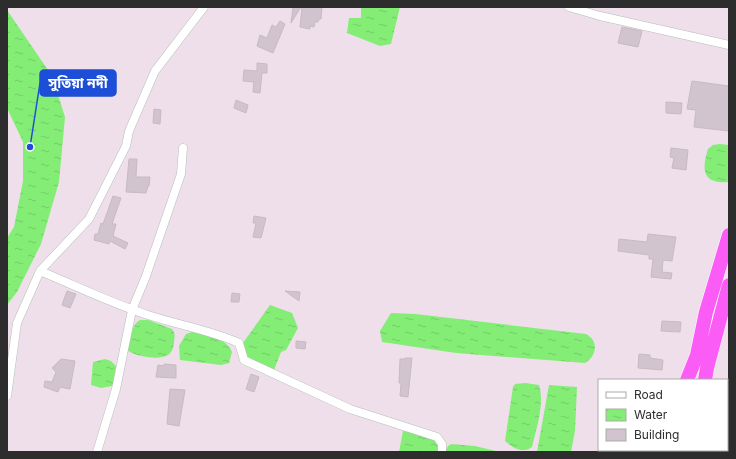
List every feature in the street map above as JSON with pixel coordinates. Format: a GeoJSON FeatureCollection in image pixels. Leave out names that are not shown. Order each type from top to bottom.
{"type":"FeatureCollection","features":[{"type":"Feature","properties":{"kind":"highway"},"geometry":{"type":"LineString","coordinates":[[688,379],[697,355],[706,312],[729,235]]}},
{"type":"Feature","properties":{"kind":"highway"},"geometry":{"type":"LineString","coordinates":[[705,379],[729,285]]}},
{"type":"Feature","properties":{"kind":"street"},"geometry":{"type":"LineString","coordinates":[[7,396],[17,323],[40,271],[89,219],[126,146],[129,131],[155,71],[204,7]]}},
{"type":"Feature","properties":{"kind":"street"},"geometry":{"type":"LineString","coordinates":[[570,7],[600,16],[729,45]]}},
{"type":"Feature","properties":{"kind":"street"},"geometry":{"type":"LineString","coordinates":[[97,452],[116,389],[132,310],[146,276],[181,174],[183,148]]}},
{"type":"Feature","properties":{"kind":"street"},"geometry":{"type":"LineString","coordinates":[[40,271],[132,310],[180,326],[227,338],[239,343],[244,360],[350,409],[437,437],[442,444],[442,452]]}},
{"type":"Feature","properties":{"kind":"water"},"geometry":{"type":"Polygon","coordinates":[[[361,7],[400,7],[391,44],[380,46],[347,33],[349,18],[361,18],[361,7]]]}},
{"type":"Feature","properties":{"kind":"water"},"geometry":{"type":"Polygon","coordinates":[[[7,10],[52,76],[65,117],[59,182],[41,244],[17,292],[7,305],[7,238],[14,227],[23,181],[23,142],[7,108],[7,10]]]}},
{"type":"Feature","properties":{"kind":"water"},"geometry":{"type":"Polygon","coordinates":[[[713,145],[729,145],[729,182],[714,181],[709,178],[705,170],[708,149],[713,145]]]}},
{"type":"Feature","properties":{"kind":"water"},"geometry":{"type":"Polygon","coordinates":[[[270,305],[292,313],[298,328],[286,350],[281,352],[274,370],[246,359],[243,343],[270,305]]]}},
{"type":"Feature","properties":{"kind":"water"},"geometry":{"type":"Polygon","coordinates":[[[391,313],[415,314],[586,334],[593,340],[595,348],[592,356],[585,363],[456,353],[382,342],[380,331],[391,313]]]}},
{"type":"Feature","properties":{"kind":"water"},"geometry":{"type":"Polygon","coordinates":[[[140,320],[148,320],[172,329],[174,332],[174,345],[172,351],[168,355],[153,358],[135,354],[127,350],[132,329],[140,320]]]}},
{"type":"Feature","properties":{"kind":"water"},"geometry":{"type":"Polygon","coordinates":[[[192,332],[221,340],[225,343],[232,352],[229,363],[221,365],[180,360],[179,346],[186,334],[192,332]]]}},
{"type":"Feature","properties":{"kind":"water"},"geometry":{"type":"Polygon","coordinates":[[[105,359],[111,361],[116,366],[116,376],[112,386],[101,388],[91,385],[93,362],[105,359]]]}},
{"type":"Feature","properties":{"kind":"water"},"geometry":{"type":"Polygon","coordinates":[[[525,383],[539,385],[541,400],[532,447],[521,450],[514,448],[505,441],[513,387],[515,384],[525,383]]]}},
{"type":"Feature","properties":{"kind":"water"},"geometry":{"type":"Polygon","coordinates":[[[549,385],[577,387],[575,431],[571,452],[537,452],[549,385]]]}},
{"type":"Feature","properties":{"kind":"water"},"geometry":{"type":"Polygon","coordinates":[[[403,431],[419,433],[437,441],[438,452],[399,452],[403,431]]]}},
{"type":"Feature","properties":{"kind":"water"},"geometry":{"type":"Polygon","coordinates":[[[451,444],[475,446],[500,452],[445,452],[451,444]]]}},
{"type":"Feature","properties":{"kind":"building"},"geometry":{"type":"Polygon","coordinates":[[[293,7],[301,7],[291,23],[293,7]]]}},
{"type":"Feature","properties":{"kind":"building"},"geometry":{"type":"Polygon","coordinates":[[[302,7],[322,7],[321,19],[319,19],[318,22],[315,22],[314,27],[310,26],[310,29],[300,27],[302,7]]]}},
{"type":"Feature","properties":{"kind":"building"},"geometry":{"type":"Polygon","coordinates":[[[280,21],[285,24],[273,53],[257,46],[260,35],[267,38],[272,25],[276,27],[280,21]]]}},
{"type":"Feature","properties":{"kind":"building"},"geometry":{"type":"Polygon","coordinates":[[[622,27],[642,31],[638,47],[618,43],[622,27]]]}},
{"type":"Feature","properties":{"kind":"building"},"geometry":{"type":"Polygon","coordinates":[[[257,63],[267,64],[267,73],[262,73],[260,93],[253,92],[254,82],[243,81],[244,70],[257,71],[257,63]]]}},
{"type":"Feature","properties":{"kind":"building"},"geometry":{"type":"Polygon","coordinates":[[[692,81],[729,86],[729,131],[694,127],[696,110],[687,109],[692,81]]]}},
{"type":"Feature","properties":{"kind":"building"},"geometry":{"type":"Polygon","coordinates":[[[236,100],[248,105],[246,113],[234,108],[236,100]]]}},
{"type":"Feature","properties":{"kind":"building"},"geometry":{"type":"Polygon","coordinates":[[[666,102],[682,103],[681,114],[666,113],[666,102]]]}},
{"type":"Feature","properties":{"kind":"building"},"geometry":{"type":"Polygon","coordinates":[[[154,109],[161,110],[160,124],[153,123],[154,109]]]}},
{"type":"Feature","properties":{"kind":"building"},"geometry":{"type":"Polygon","coordinates":[[[671,148],[688,150],[686,170],[672,168],[674,158],[670,157],[671,148]]]}},
{"type":"Feature","properties":{"kind":"building"},"geometry":{"type":"Polygon","coordinates":[[[129,159],[137,159],[136,177],[150,177],[149,186],[146,193],[126,192],[129,159]]]}},
{"type":"Feature","properties":{"kind":"building"},"geometry":{"type":"Polygon","coordinates":[[[113,196],[121,198],[112,224],[116,224],[113,236],[128,243],[125,249],[110,241],[109,244],[94,240],[95,234],[98,234],[101,223],[103,224],[113,196]]]}},
{"type":"Feature","properties":{"kind":"building"},"geometry":{"type":"Polygon","coordinates":[[[254,216],[266,218],[261,238],[253,237],[256,223],[253,223],[254,216]]]}},
{"type":"Feature","properties":{"kind":"building"},"geometry":{"type":"Polygon","coordinates":[[[648,234],[676,237],[672,261],[663,260],[662,272],[672,273],[671,279],[651,277],[653,259],[649,259],[649,255],[618,251],[619,239],[647,242],[648,234]]]}},
{"type":"Feature","properties":{"kind":"building"},"geometry":{"type":"Polygon","coordinates":[[[67,291],[76,294],[70,308],[62,305],[67,291]]]}},
{"type":"Feature","properties":{"kind":"building"},"geometry":{"type":"Polygon","coordinates":[[[285,291],[300,292],[299,301],[285,291]]]}},
{"type":"Feature","properties":{"kind":"building"},"geometry":{"type":"Polygon","coordinates":[[[232,293],[240,294],[239,302],[231,302],[232,293]]]}},
{"type":"Feature","properties":{"kind":"building"},"geometry":{"type":"Polygon","coordinates":[[[662,321],[681,322],[680,332],[661,331],[662,321]]]}},
{"type":"Feature","properties":{"kind":"building"},"geometry":{"type":"Polygon","coordinates":[[[296,341],[306,342],[305,349],[296,348],[296,341]]]}},
{"type":"Feature","properties":{"kind":"building"},"geometry":{"type":"Polygon","coordinates":[[[639,354],[650,355],[650,358],[663,360],[662,370],[638,368],[639,354]]]}},
{"type":"Feature","properties":{"kind":"building"},"geometry":{"type":"Polygon","coordinates":[[[412,358],[408,397],[400,396],[401,383],[399,383],[400,359],[412,358]]]}},
{"type":"Feature","properties":{"kind":"building"},"geometry":{"type":"Polygon","coordinates":[[[61,359],[75,361],[70,389],[60,387],[58,392],[44,387],[45,381],[52,382],[56,372],[52,368],[61,359]]]}},
{"type":"Feature","properties":{"kind":"building"},"geometry":{"type":"Polygon","coordinates":[[[164,364],[176,365],[176,378],[156,377],[158,365],[164,366],[164,364]]]}},
{"type":"Feature","properties":{"kind":"building"},"geometry":{"type":"Polygon","coordinates":[[[251,374],[259,377],[254,392],[246,389],[251,374]]]}},
{"type":"Feature","properties":{"kind":"building"},"geometry":{"type":"Polygon","coordinates":[[[170,389],[185,390],[179,426],[167,424],[170,389]]]}},
{"type":"Feature","properties":{"kind":"place","name":"সুতিয়া নদী"},"geometry":{"type":"Point","coordinates":[30,147]}}]}
